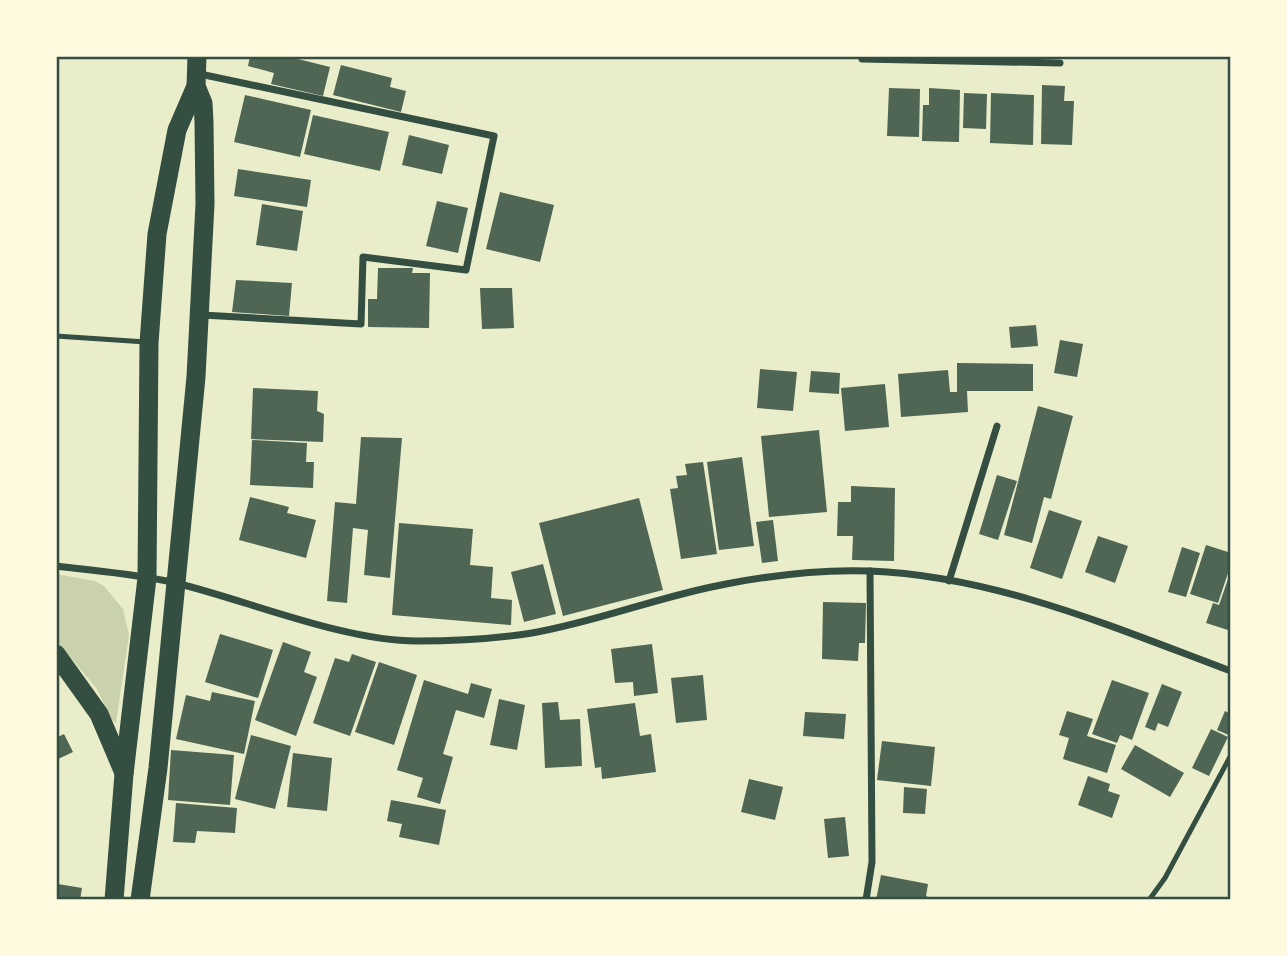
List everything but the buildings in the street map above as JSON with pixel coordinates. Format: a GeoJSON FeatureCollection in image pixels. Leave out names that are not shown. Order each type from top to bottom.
{"type":"FeatureCollection","features":[{"type":"Feature","properties":{"kind":"highway"},"geometry":{"type":"LineString","coordinates":[[140,900],[158,768],[199,315],[205,204],[204,122],[196,72]]}},
{"type":"Feature","properties":{"kind":"highway"},"geometry":{"type":"LineString","coordinates":[[114,900],[124,774],[147,578],[149,342],[157,234],[177,130],[196,72]]}},
{"type":"Feature","properties":{"kind":"highway"},"geometry":{"type":"LineString","coordinates":[[56,654],[99,714],[124,774]]}},
{"type":"Feature","properties":{"kind":"street"},"geometry":{"type":"LineString","coordinates":[[862,59],[1036,60],[1060,63]]}},
{"type":"Feature","properties":{"kind":"street"},"geometry":{"type":"LineString","coordinates":[[196,72],[494,136],[466,270],[363,257],[361,324],[199,315]]}},
{"type":"Feature","properties":{"kind":"street"},"geometry":{"type":"LineString","coordinates":[[949,581],[997,426]]}},
{"type":"Feature","properties":{"kind":"street"},"geometry":{"type":"LineString","coordinates":[[56,566],[174,583],[361,634],[412,641],[459,641],[533,633],[724,584],[799,573],[870,571],[996,590],[1072,612],[1231,671]]}},
{"type":"Feature","properties":{"kind":"street"},"geometry":{"type":"LineString","coordinates":[[866,900],[872,862],[870,571]]}},
{"type":"Feature","properties":{"kind":"lane"},"geometry":{"type":"LineString","coordinates":[[56,336],[149,342]]}},
{"type":"Feature","properties":{"kind":"lane"},"geometry":{"type":"LineString","coordinates":[[1149,900],[1165,878],[1231,755]]}},
{"type":"Feature","properties":{"kind":"green space"},"geometry":{"type":"Polygon","coordinates":[[[56,574],[95,581],[104,586],[123,609],[129,635],[116,723],[111,719],[97,689],[56,640],[56,574]]]}}]}
